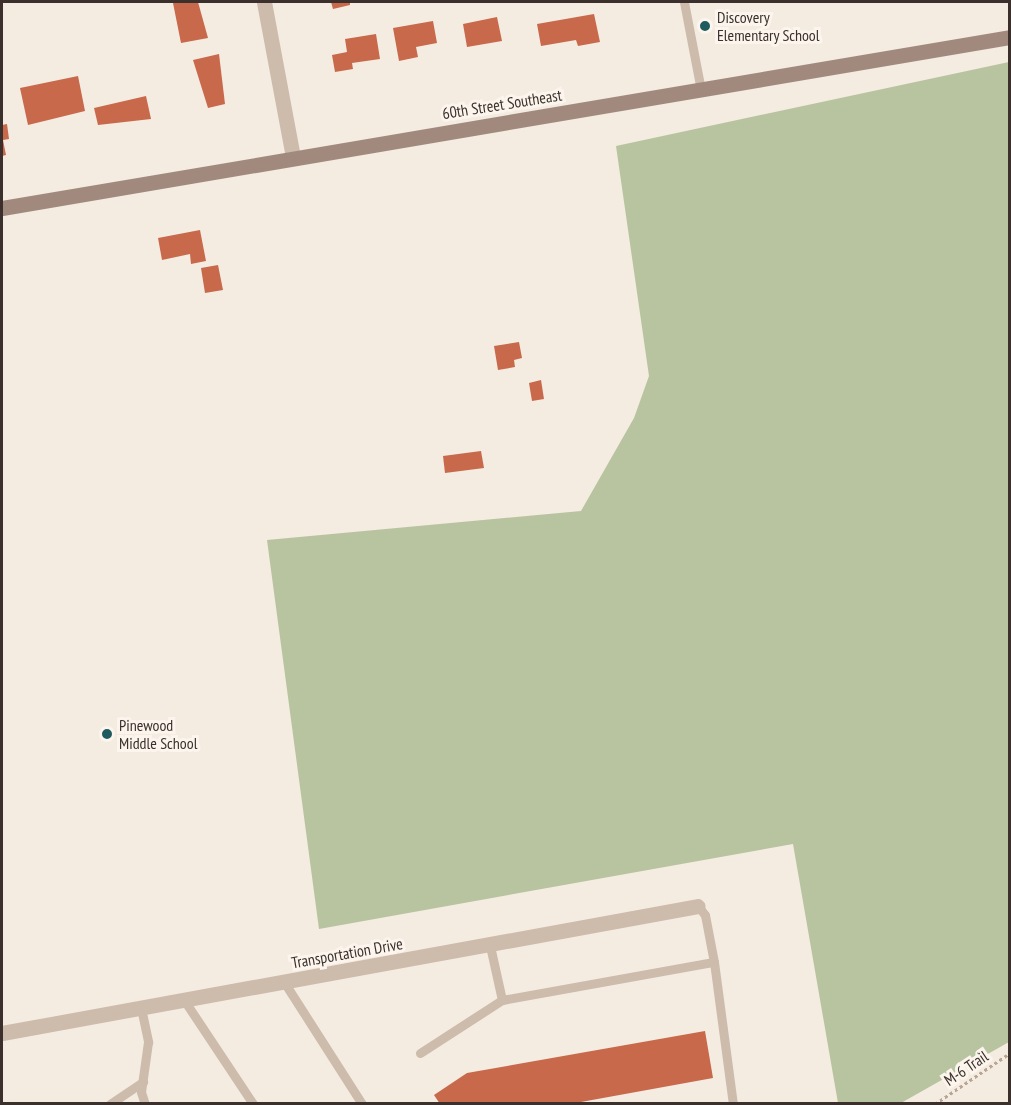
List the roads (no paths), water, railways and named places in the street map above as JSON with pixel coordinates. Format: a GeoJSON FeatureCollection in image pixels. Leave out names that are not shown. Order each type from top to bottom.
{"type":"FeatureCollection","features":[{"type":"Feature","properties":{"kind":"main road","name":"60th Street Southeast"},"geometry":{"type":"LineString","coordinates":[[2,208],[1010,37]]}},
{"type":"Feature","properties":{"kind":"street"},"geometry":{"type":"LineString","coordinates":[[264,2],[293,157]]}},
{"type":"Feature","properties":{"kind":"street","name":"Transportation Drive"},"geometry":{"type":"LineString","coordinates":[[2,1033],[490,946],[698,906]]}},
{"type":"Feature","properties":{"kind":"lane"},"geometry":{"type":"LineString","coordinates":[[685,2],[701,90]]}},
{"type":"Feature","properties":{"kind":"lane"},"geometry":{"type":"LineString","coordinates":[[698,906],[705,915],[714,962],[733,1104]]}},
{"type":"Feature","properties":{"kind":"lane"},"geometry":{"type":"LineString","coordinates":[[490,946],[502,1000]]}},
{"type":"Feature","properties":{"kind":"lane"},"geometry":{"type":"LineString","coordinates":[[420,1053],[502,1000],[714,962]]}},
{"type":"Feature","properties":{"kind":"lane"},"geometry":{"type":"LineString","coordinates":[[284,982],[362,1104]]}},
{"type":"Feature","properties":{"kind":"lane"},"geometry":{"type":"LineString","coordinates":[[184,1000],[254,1104]]}},
{"type":"Feature","properties":{"kind":"lane"},"geometry":{"type":"LineString","coordinates":[[141,1008],[148,1042],[143,1082],[145,1104]]}},
{"type":"Feature","properties":{"kind":"lane"},"geometry":{"type":"LineString","coordinates":[[110,1104],[143,1082]]}},
{"type":"Feature","properties":{"kind":"place","name":"Discovery Elementary School"},"geometry":{"type":"Point","coordinates":[705,26]}},
{"type":"Feature","properties":{"kind":"place","name":"Pinewood Middle School"},"geometry":{"type":"Point","coordinates":[107,734]}}]}
